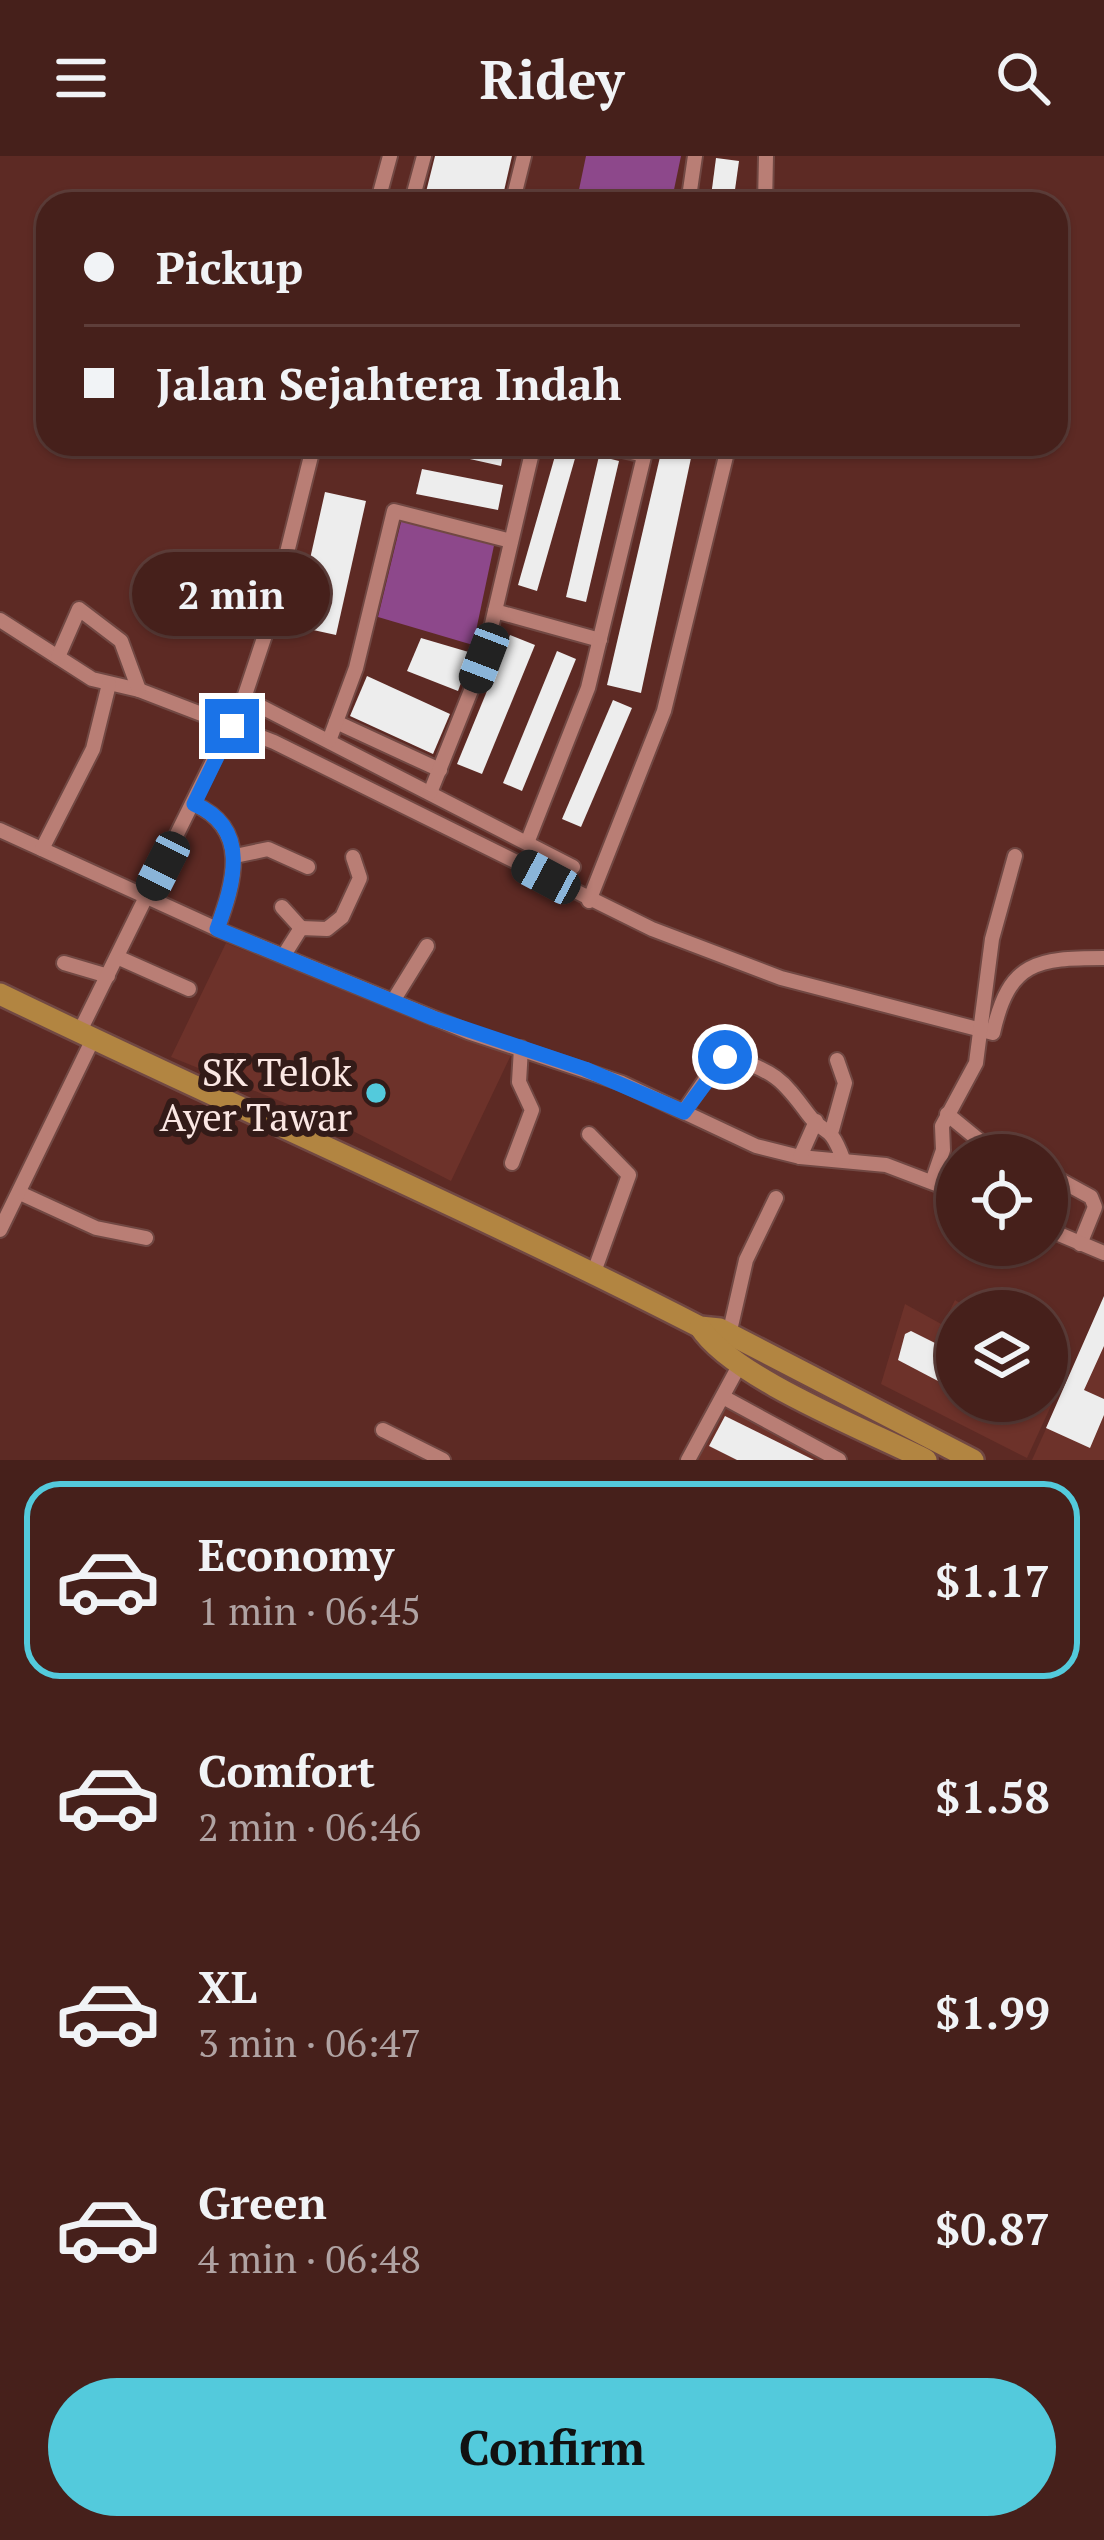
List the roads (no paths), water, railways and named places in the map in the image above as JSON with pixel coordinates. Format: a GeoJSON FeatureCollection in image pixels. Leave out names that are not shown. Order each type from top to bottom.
{"type":"FeatureCollection","features":[{"type":"Feature","properties":{"kind":"main road"},"geometry":{"type":"LineString","coordinates":[[0,994],[422,1187],[700,1327],[729,1335],[895,1444],[973,1460]]}},
{"type":"Feature","properties":{"kind":"main road"},"geometry":{"type":"LineString","coordinates":[[700,1327],[712,1347],[740,1364],[926,1460]]}},
{"type":"Feature","properties":{"kind":"street"},"geometry":{"type":"LineString","coordinates":[[380,192],[390,156]]}},
{"type":"Feature","properties":{"kind":"street"},"geometry":{"type":"LineString","coordinates":[[414,192],[424,156]]}},
{"type":"Feature","properties":{"kind":"street"},"geometry":{"type":"LineString","coordinates":[[515,192],[524,156]]}},
{"type":"Feature","properties":{"kind":"street"},"geometry":{"type":"LineString","coordinates":[[690,192],[695,156]]}},
{"type":"Feature","properties":{"kind":"street"},"geometry":{"type":"LineString","coordinates":[[765,192],[766,156]]}},
{"type":"Feature","properties":{"kind":"street"},"geometry":{"type":"LineString","coordinates":[[0,1230],[22,1194],[108,976],[244,698],[271,617],[311,456]]}},
{"type":"Feature","properties":{"kind":"street"},"geometry":{"type":"LineString","coordinates":[[430,794],[484,658],[531,456]]}},
{"type":"Feature","properties":{"kind":"street"},"geometry":{"type":"LineString","coordinates":[[527,843],[588,688],[644,456]]}},
{"type":"Feature","properties":{"kind":"street"},"geometry":{"type":"LineString","coordinates":[[589,901],[664,711],[726,456]]}},
{"type":"Feature","properties":{"kind":"street"},"geometry":{"type":"LineString","coordinates":[[329,741],[356,668],[394,511],[511,541]]}},
{"type":"Feature","properties":{"kind":"street"},"geometry":{"type":"LineString","coordinates":[[58,656],[79,609],[121,641],[139,690]]}},
{"type":"Feature","properties":{"kind":"street"},"geometry":{"type":"LineString","coordinates":[[495,611],[600,640]]}},
{"type":"Feature","properties":{"kind":"street"},"geometry":{"type":"LineString","coordinates":[[0,620],[110,683],[232,726],[387,794],[589,901],[781,978],[993,1033],[1009,985],[1029,966],[1060,957],[1104,958]]}},
{"type":"Feature","properties":{"kind":"street"},"geometry":{"type":"LineString","coordinates":[[42,848],[79,767],[93,749],[110,683]]}},
{"type":"Feature","properties":{"kind":"street"},"geometry":{"type":"LineString","coordinates":[[244,698],[573,867]]}},
{"type":"Feature","properties":{"kind":"street"},"geometry":{"type":"LineString","coordinates":[[336,722],[440,770]]}},
{"type":"Feature","properties":{"kind":"street"},"geometry":{"type":"LineString","coordinates":[[194,804],[215,816],[235,856],[233,885],[217,929]]}},
{"type":"Feature","properties":{"kind":"street"},"geometry":{"type":"LineString","coordinates":[[0,830],[217,929],[393,1001],[585,1069],[756,1146],[800,1157],[886,1165],[936,1184]]}},
{"type":"Feature","properties":{"kind":"street"},"geometry":{"type":"LineString","coordinates":[[235,856],[268,850],[308,867]]}},
{"type":"Feature","properties":{"kind":"street"},"geometry":{"type":"LineString","coordinates":[[282,908],[301,928],[327,929],[342,916],[360,878],[352,856]]}},
{"type":"Feature","properties":{"kind":"street"},"geometry":{"type":"LineString","coordinates":[[932,1182],[947,1114],[971,1078],[983,1030],[992,939],[1015,856]]}},
{"type":"Feature","properties":{"kind":"street"},"geometry":{"type":"LineString","coordinates":[[284,955],[301,928]]}},
{"type":"Feature","properties":{"kind":"street"},"geometry":{"type":"LineString","coordinates":[[393,1001],[427,946]]}},
{"type":"Feature","properties":{"kind":"street"},"geometry":{"type":"LineString","coordinates":[[117,958],[189,989]]}},
{"type":"Feature","properties":{"kind":"street"},"geometry":{"type":"LineString","coordinates":[[64,963],[108,976]]}},
{"type":"Feature","properties":{"kind":"street"},"geometry":{"type":"LineString","coordinates":[[512,1163],[532,1110],[519,1082],[521,1048]]}},
{"type":"Feature","properties":{"kind":"street"},"geometry":{"type":"LineString","coordinates":[[684,1112],[716,1064],[730,1056],[791,1086],[816,1121],[832,1130]]}},
{"type":"Feature","properties":{"kind":"street"},"geometry":{"type":"LineString","coordinates":[[837,1060],[845,1083],[832,1130],[843,1159]]}},
{"type":"Feature","properties":{"kind":"street"},"geometry":{"type":"LineString","coordinates":[[947,1114],[971,1134]]}},
{"type":"Feature","properties":{"kind":"street"},"geometry":{"type":"LineString","coordinates":[[800,1157],[816,1121]]}},
{"type":"Feature","properties":{"kind":"street"},"geometry":{"type":"LineString","coordinates":[[590,1134],[629,1175],[594,1272]]}},
{"type":"Feature","properties":{"kind":"street"},"geometry":{"type":"LineString","coordinates":[[1068,1184],[1091,1197],[1095,1207],[1080,1244]]}},
{"type":"Feature","properties":{"kind":"street"},"geometry":{"type":"LineString","coordinates":[[22,1194],[96,1228],[146,1238]]}},
{"type":"Feature","properties":{"kind":"street"},"geometry":{"type":"LineString","coordinates":[[729,1335],[746,1260],[776,1198]]}},
{"type":"Feature","properties":{"kind":"street"},"geometry":{"type":"LineString","coordinates":[[1068,1239],[1104,1253]]}},
{"type":"Feature","properties":{"kind":"street"},"geometry":{"type":"LineString","coordinates":[[688,1460],[740,1364]]}},
{"type":"Feature","properties":{"kind":"street"},"geometry":{"type":"LineString","coordinates":[[723,1396],[839,1460]]}},
{"type":"Feature","properties":{"kind":"street"},"geometry":{"type":"LineString","coordinates":[[382,1430],[443,1460]]}},
{"type":"Feature","properties":{"kind":"place","name":"SK Telok Ayer Tawar"},"geometry":{"type":"Point","coordinates":[376,1093]}}]}
